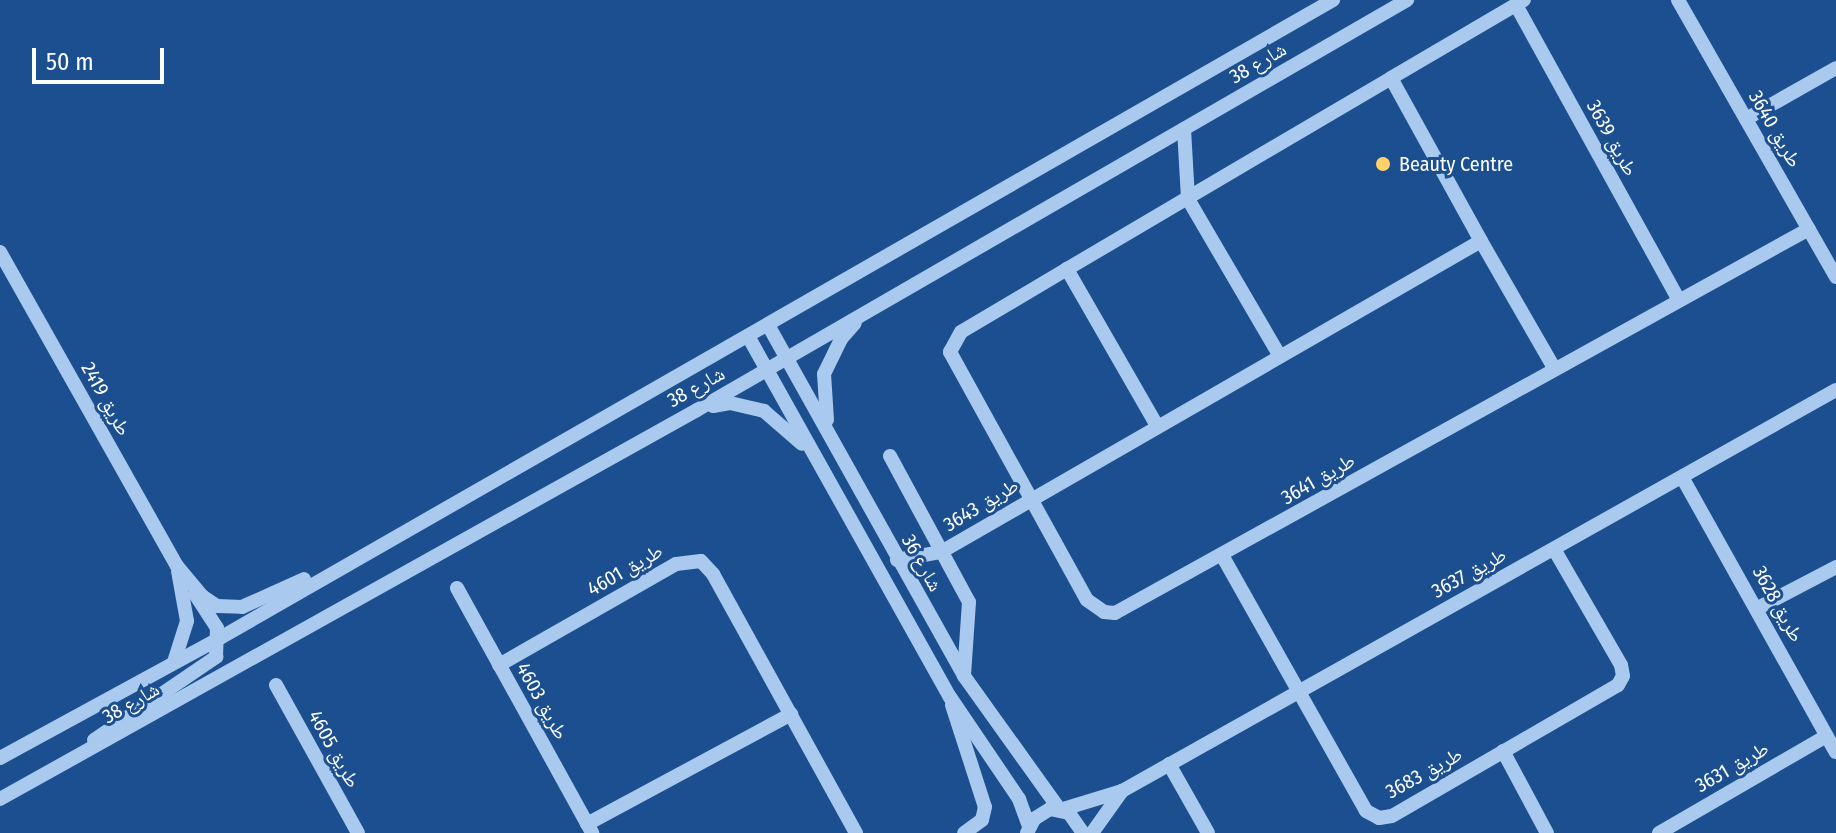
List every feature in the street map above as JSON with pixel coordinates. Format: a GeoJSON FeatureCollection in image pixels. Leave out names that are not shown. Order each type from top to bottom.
{"type":"FeatureCollection","features":[{"type":"Feature","properties":{"kind":"street","name":"شارع 38"},"geometry":{"type":"LineString","coordinates":[[0,758],[220,638],[1333,0]]}},
{"type":"Feature","properties":{"kind":"street","name":"شارع 38"},"geometry":{"type":"LineString","coordinates":[[0,799],[697,410],[1407,0]]}},
{"type":"Feature","properties":{"kind":"street","name":"طريق 3640"},"geometry":{"type":"LineString","coordinates":[[1678,0],[1836,277]]}},
{"type":"Feature","properties":{"kind":"street"},"geometry":{"type":"LineString","coordinates":[[1156,424],[1067,269],[1513,3]]}},
{"type":"Feature","properties":{"kind":"street","name":"طريق 3639"},"geometry":{"type":"LineString","coordinates":[[1513,3],[1678,298]]}},
{"type":"Feature","properties":{"kind":"street"},"geometry":{"type":"LineString","coordinates":[[1746,119],[1836,68]]}},
{"type":"Feature","properties":{"kind":"street"},"geometry":{"type":"LineString","coordinates":[[1391,78],[1554,368]]}},
{"type":"Feature","properties":{"kind":"street"},"geometry":{"type":"LineString","coordinates":[[1184,129],[1188,199],[1279,355]]}},
{"type":"Feature","properties":{"kind":"street","name":"طريق 3641"},"geometry":{"type":"LineString","coordinates":[[1067,269],[961,332],[951,344],[953,359],[1087,600],[1104,612],[1115,613],[1223,557],[1678,298],[1809,229]]}},
{"type":"Feature","properties":{"kind":"street","name":"طريق 3643"},"geometry":{"type":"LineString","coordinates":[[964,676],[971,609],[941,552],[1156,424],[1481,241]]}},
{"type":"Feature","properties":{"kind":"street","name":"طريق 2419"},"geometry":{"type":"LineString","coordinates":[[0,252],[177,566],[202,596],[228,609],[367,552]]}},
{"type":"Feature","properties":{"kind":"street"},"geometry":{"type":"LineString","coordinates":[[833,444],[824,405],[824,374],[841,339],[867,310]]}},
{"type":"Feature","properties":{"kind":"street","name":"شارع 36"},"geometry":{"type":"LineString","coordinates":[[768,325],[964,676],[1060,810],[1077,819],[1083,833]]}},
{"type":"Feature","properties":{"kind":"street","name":"شارع 36"},"geometry":{"type":"LineString","coordinates":[[748,336],[950,697],[1013,788],[1028,830]]}},
{"type":"Feature","properties":{"kind":"street","name":"طريق 3637"},"geometry":{"type":"LineString","coordinates":[[1028,830],[1041,813],[1122,791],[1298,689],[1836,390]]}},
{"type":"Feature","properties":{"kind":"street"},"geometry":{"type":"LineString","coordinates":[[697,410],[730,403],[764,411],[813,454]]}},
{"type":"Feature","properties":{"kind":"street"},"geometry":{"type":"LineString","coordinates":[[890,456],[941,552],[897,560]]}},
{"type":"Feature","properties":{"kind":"street","name":"طريق 3628"},"geometry":{"type":"LineString","coordinates":[[1682,477],[1836,752]]}},
{"type":"Feature","properties":{"kind":"street","name":"طريق 3683"},"geometry":{"type":"LineString","coordinates":[[1223,557],[1366,811],[1379,818],[1392,816],[1618,685],[1623,676],[1554,549]]}},
{"type":"Feature","properties":{"kind":"street","name":"طريق 4601"},"geometry":{"type":"LineString","coordinates":[[499,665],[676,564],[693,559],[713,574],[856,833]]}},
{"type":"Feature","properties":{"kind":"street"},"geometry":{"type":"LineString","coordinates":[[77,757],[117,721],[210,664],[220,638],[177,566]]}},
{"type":"Feature","properties":{"kind":"street","name":"طريق 2419"},"geometry":{"type":"LineString","coordinates":[[174,662],[187,621],[177,566]]}},
{"type":"Feature","properties":{"kind":"street"},"geometry":{"type":"LineString","coordinates":[[1758,608],[1836,567]]}},
{"type":"Feature","properties":{"kind":"street","name":"طريق 4603"},"geometry":{"type":"LineString","coordinates":[[457,588],[589,828]]}},
{"type":"Feature","properties":{"kind":"street","name":"طريق 4605"},"geometry":{"type":"LineString","coordinates":[[276,685],[358,833]]}},
{"type":"Feature","properties":{"kind":"street"},"geometry":{"type":"LineString","coordinates":[[950,697],[985,807],[982,820],[964,833]]}},
{"type":"Feature","properties":{"kind":"street"},"geometry":{"type":"LineString","coordinates":[[589,828],[791,714]]}},
{"type":"Feature","properties":{"kind":"street","name":"طريق 3631"},"geometry":{"type":"LineString","coordinates":[[1659,833],[1826,736]]}},
{"type":"Feature","properties":{"kind":"street"},"geometry":{"type":"LineString","coordinates":[[1503,751],[1547,833]]}},
{"type":"Feature","properties":{"kind":"street"},"geometry":{"type":"LineString","coordinates":[[1169,764],[1208,833]]}},
{"type":"Feature","properties":{"kind":"street","name":"طريق 3637"},"geometry":{"type":"LineString","coordinates":[[1092,833],[1122,791]]}},
{"type":"Feature","properties":{"kind":"place","name":"Beauty Centre"},"geometry":{"type":"Point","coordinates":[1383,164]}}]}
